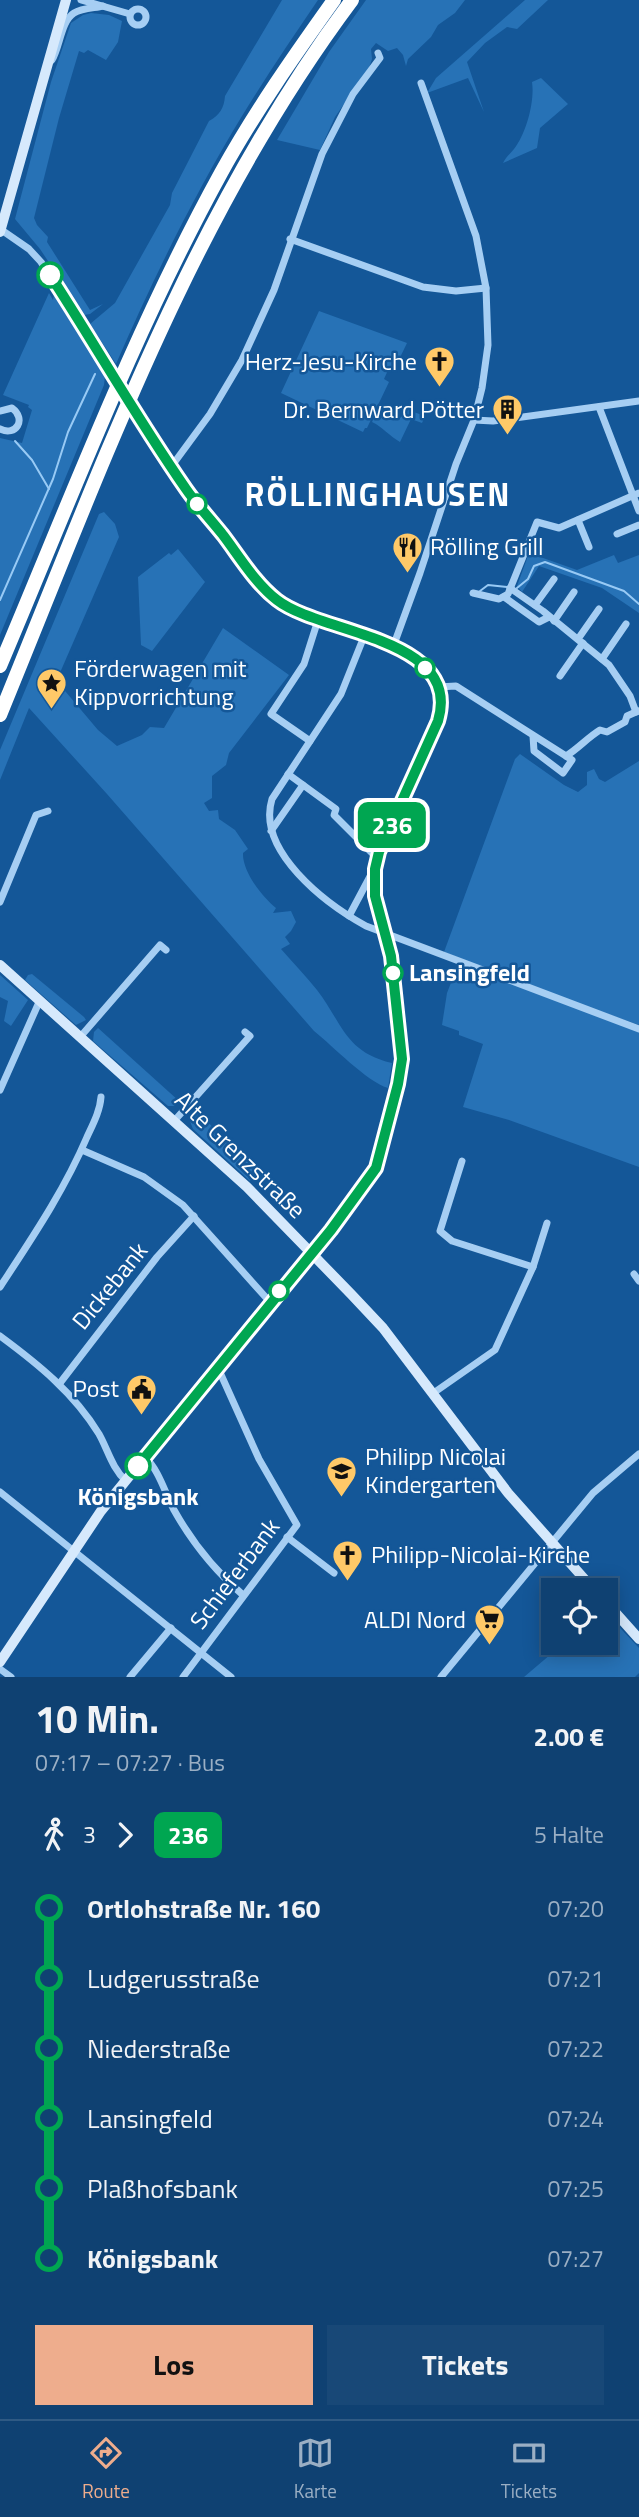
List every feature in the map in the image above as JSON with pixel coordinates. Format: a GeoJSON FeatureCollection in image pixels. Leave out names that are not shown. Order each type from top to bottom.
{"type":"FeatureCollection","features":[{"type":"Feature","properties":{"kind":"highway"},"geometry":{"type":"LineString","coordinates":[[304,43],[325,0]]}},
{"type":"Feature","properties":{"kind":"highway"},"geometry":{"type":"LineString","coordinates":[[0,666],[163,284],[222,171],[334,0]]}},
{"type":"Feature","properties":{"kind":"highway"},"geometry":{"type":"LineString","coordinates":[[0,715],[135,386],[178,291],[219,210],[277,110],[352,0]]}},
{"type":"Feature","properties":{"kind":"street"},"geometry":{"type":"LineString","coordinates":[[0,1662],[100,1511],[355,1199],[376,1168],[398,1084],[401,1042],[391,956],[375,896],[375,869],[377,858],[442,709],[438,687],[428,670],[393,647],[365,634],[289,608],[266,589],[188,491],[41,262],[29,249],[0,230],[66,0]]}},
{"type":"Feature","properties":{"kind":"street"},"geometry":{"type":"LineString","coordinates":[[81,0],[100,3],[131,14]]}},
{"type":"Feature","properties":{"kind":"street"},"geometry":{"type":"LineString","coordinates":[[47,66],[59,48],[67,20],[75,12],[100,3]]}},
{"type":"Feature","properties":{"kind":"street"},"geometry":{"type":"LineString","coordinates":[[172,467],[210,414],[242,360],[274,289],[322,154],[353,94],[380,58],[378,53]]}},
{"type":"Feature","properties":{"kind":"street"},"geometry":{"type":"LineString","coordinates":[[393,647],[474,420],[488,345],[486,289],[476,236],[421,83]]}},
{"type":"Feature","properties":{"kind":"street"},"geometry":{"type":"LineString","coordinates":[[290,239],[423,287],[456,291],[486,289]]}},
{"type":"Feature","properties":{"kind":"street"},"geometry":{"type":"LineString","coordinates":[[474,420],[488,422],[639,401]]}},
{"type":"Feature","properties":{"kind":"street"},"geometry":{"type":"LineString","coordinates":[[598,407],[635,495],[639,511]]}},
{"type":"Feature","properties":{"kind":"street"},"geometry":{"type":"LineString","coordinates":[[0,411],[12,408],[20,419],[20,424],[9,432],[0,429]]}},
{"type":"Feature","properties":{"kind":"street"},"geometry":{"type":"LineString","coordinates":[[473,593],[499,599],[504,597],[537,522],[559,528],[635,495]]}},
{"type":"Feature","properties":{"kind":"street"},"geometry":{"type":"LineString","coordinates":[[578,520],[589,547]]}},
{"type":"Feature","properties":{"kind":"street"},"geometry":{"type":"LineString","coordinates":[[617,534],[639,525]]}},
{"type":"Feature","properties":{"kind":"street"},"geometry":{"type":"LineString","coordinates":[[535,605],[554,579]]}},
{"type":"Feature","properties":{"kind":"street"},"geometry":{"type":"LineString","coordinates":[[510,588],[610,665],[637,711],[627,716],[625,722],[607,732],[600,730],[587,738],[584,744],[566,756]]}},
{"type":"Feature","properties":{"kind":"street"},"geometry":{"type":"LineString","coordinates":[[504,597],[539,622],[551,619],[574,592]]}},
{"type":"Feature","properties":{"kind":"street"},"geometry":{"type":"LineString","coordinates":[[559,676],[599,609]]}},
{"type":"Feature","properties":{"kind":"street"},"geometry":{"type":"LineString","coordinates":[[310,741],[271,714],[304,664],[318,620]]}},
{"type":"Feature","properties":{"kind":"street"},"geometry":{"type":"LineString","coordinates":[[602,659],[626,624]]}},
{"type":"Feature","properties":{"kind":"street"},"geometry":{"type":"LineString","coordinates":[[365,634],[341,694],[272,799],[268,817],[276,842],[294,867],[333,906],[366,926],[639,1029]]}},
{"type":"Feature","properties":{"kind":"street"},"geometry":{"type":"LineString","coordinates":[[438,687],[456,686],[572,760],[563,773],[534,751],[533,736]]}},
{"type":"Feature","properties":{"kind":"street"},"geometry":{"type":"LineString","coordinates":[[288,774],[336,809],[334,815],[377,858]]}},
{"type":"Feature","properties":{"kind":"street"},"geometry":{"type":"LineString","coordinates":[[271,831],[303,785]]}},
{"type":"Feature","properties":{"kind":"street"},"geometry":{"type":"LineString","coordinates":[[0,902],[36,815],[48,811]]}},
{"type":"Feature","properties":{"kind":"street"},"geometry":{"type":"LineString","coordinates":[[349,916],[375,869]]}},
{"type":"Feature","properties":{"kind":"street"},"geometry":{"type":"LineString","coordinates":[[81,1037],[160,945],[166,950]]}},
{"type":"Feature","properties":{"kind":"street","name":"Alte Grenzstraße"},"geometry":{"type":"LineString","coordinates":[[0,965],[247,1186],[383,1328],[508,1493],[583,1578]]}},
{"type":"Feature","properties":{"kind":"street"},"geometry":{"type":"LineString","coordinates":[[0,1090],[40,1000]]}},
{"type":"Feature","properties":{"kind":"street"},"geometry":{"type":"LineString","coordinates":[[175,1120],[250,1036],[245,1032]]}},
{"type":"Feature","properties":{"kind":"street"},"geometry":{"type":"LineString","coordinates":[[0,1287],[54,1207],[82,1150],[101,1105],[101,1097]]}},
{"type":"Feature","properties":{"kind":"street"},"geometry":{"type":"LineString","coordinates":[[82,1150],[144,1177],[166,1191],[194,1216],[270,1302]]}},
{"type":"Feature","properties":{"kind":"street"},"geometry":{"type":"LineString","coordinates":[[463,1161],[440,1231],[452,1241],[533,1267]]}},
{"type":"Feature","properties":{"kind":"street","name":"Dickebank"},"geometry":{"type":"LineString","coordinates":[[60,1383],[156,1257],[194,1216]]}},
{"type":"Feature","properties":{"kind":"street"},"geometry":{"type":"LineString","coordinates":[[432,1394],[495,1350],[533,1267],[547,1223]]}},
{"type":"Feature","properties":{"kind":"street"},"geometry":{"type":"LineString","coordinates":[[0,1336],[60,1383],[99,1434],[119,1474],[126,1480]]}},
{"type":"Feature","properties":{"kind":"street","name":"Schieferbank"},"geometry":{"type":"LineString","coordinates":[[183,1677],[297,1525],[259,1459],[218,1368]]}},
{"type":"Feature","properties":{"kind":"street"},"geometry":{"type":"LineString","coordinates":[[441,1677],[593,1493],[639,1454]]}},
{"type":"Feature","properties":{"kind":"street"},"geometry":{"type":"LineString","coordinates":[[145,1457],[152,1464],[167,1497],[199,1550],[217,1572],[243,1595]]}},
{"type":"Feature","properties":{"kind":"street"},"geometry":{"type":"LineString","coordinates":[[0,1492],[231,1677]]}},
{"type":"Feature","properties":{"kind":"street"},"geometry":{"type":"LineString","coordinates":[[287,1538],[334,1573]]}},
{"type":"Feature","properties":{"kind":"street"},"geometry":{"type":"LineString","coordinates":[[618,1616],[639,1640]]}},
{"type":"Feature","properties":{"kind":"street"},"geometry":{"type":"LineString","coordinates":[[130,1677],[171,1628]]}},
{"type":"Feature","properties":{"kind":"street"},"geometry":{"type":"LineString","coordinates":[[0,1669],[10,1677]]}},
{"type":"Feature","properties":{"kind":"shaded area"},"geometry":{"type":"Polygon","coordinates":[[[282,0],[318,0],[251,101],[207,176],[159,269],[116,364],[90,324],[115,303],[170,205],[172,193],[209,121],[221,111],[225,96],[282,0]]]}},
{"type":"Feature","properties":{"kind":"shaded area"},"geometry":{"type":"Polygon","coordinates":[[[366,0],[465,0],[455,13],[438,25],[431,37],[408,59],[406,66],[403,55],[397,48],[388,51],[376,43],[371,49],[369,68],[335,117],[320,150],[277,140],[329,52],[366,0]]]}},
{"type":"Feature","properties":{"kind":"shaded area"},"geometry":{"type":"Polygon","coordinates":[[[525,0],[548,0],[517,29],[507,27],[485,43],[467,62],[484,112],[468,78],[427,93],[436,78],[525,0]]]}},
{"type":"Feature","properties":{"kind":"shaded area"},"geometry":{"type":"Polygon","coordinates":[[[91,13],[109,15],[122,21],[118,42],[106,60],[88,50],[84,53],[79,51],[34,218],[90,310],[103,304],[90,314],[84,315],[40,249],[15,219],[51,82],[71,23],[91,13]]]}},
{"type":"Feature","properties":{"kind":"shaded area"},"geometry":{"type":"Polygon","coordinates":[[[541,78],[568,104],[540,128],[537,148],[503,163],[518,143],[526,126],[531,108],[532,82],[541,78]]]}},
{"type":"Feature","properties":{"kind":"shaded area"},"geometry":{"type":"Polygon","coordinates":[[[49,293],[53,300],[54,295],[105,376],[104,385],[0,635],[0,438],[22,443],[32,410],[29,405],[3,395],[49,293]]]}},
{"type":"Feature","properties":{"kind":"shaded area"},"geometry":{"type":"Polygon","coordinates":[[[319,311],[407,343],[394,370],[389,368],[384,379],[389,382],[363,432],[281,393],[319,311]]]}},
{"type":"Feature","properties":{"kind":"shaded area"},"geometry":{"type":"Polygon","coordinates":[[[379,407],[388,415],[399,419],[408,410],[425,416],[422,423],[411,419],[400,442],[372,422],[379,407]]]}},
{"type":"Feature","properties":{"kind":"shaded area"},"geometry":{"type":"Polygon","coordinates":[[[104,512],[115,524],[119,537],[59,675],[60,685],[98,730],[117,746],[142,735],[150,727],[164,728],[223,628],[289,675],[229,753],[226,765],[212,776],[212,798],[204,803],[209,811],[218,810],[219,819],[235,830],[248,849],[243,853],[246,868],[259,891],[276,908],[273,913],[291,911],[296,922],[285,937],[290,944],[281,949],[317,990],[354,1044],[376,1058],[392,1063],[388,1088],[360,1071],[314,1031],[29,708],[0,780],[0,750],[99,514],[104,512]]]}},
{"type":"Feature","properties":{"kind":"shaded area"},"geometry":{"type":"Polygon","coordinates":[[[178,549],[205,582],[152,651],[141,645],[138,577],[178,549]]]}},
{"type":"Feature","properties":{"kind":"shaded area"},"geometry":{"type":"Polygon","coordinates":[[[529,553],[577,570],[614,555],[618,563],[639,555],[639,613],[602,588],[539,566],[522,592],[517,586],[529,553]]]}},
{"type":"Feature","properties":{"kind":"shaded area"},"geometry":{"type":"Polygon","coordinates":[[[520,754],[578,792],[587,785],[587,772],[594,769],[599,779],[605,782],[639,761],[639,1025],[531,987],[444,952],[515,759],[520,754]]]}},
{"type":"Feature","properties":{"kind":"shaded area"},"geometry":{"type":"Polygon","coordinates":[[[459,962],[639,1030],[639,1167],[509,1120],[463,1107],[483,1044],[442,1025],[447,993],[459,962]]]}},
{"type":"Feature","properties":{"kind":"shaded area"},"geometry":{"type":"Polygon","coordinates":[[[32,974],[86,1020],[76,1025],[25,980],[32,974]]]}},
{"type":"Feature","properties":{"kind":"shaded area"},"geometry":{"type":"Polygon","coordinates":[[[0,975],[28,1000],[11,1026],[4,1021],[8,1001],[0,997],[0,975]]]}},
{"type":"Feature","properties":{"kind":"shaded area"},"geometry":{"type":"Polygon","coordinates":[[[98,1028],[179,1101],[174,1106],[168,1106],[93,1041],[94,1032],[98,1028]]]}},
{"type":"Feature","properties":{"kind":"shaded area"},"geometry":{"type":"Polygon","coordinates":[[[194,1110],[257,1167],[250,1181],[193,1129],[189,1119],[194,1110]]]}},
{"type":"Feature","properties":{"kind":"shaded area"},"geometry":{"type":"Polygon","coordinates":[[[618,1626],[639,1648],[639,1673],[635,1677],[524,1677],[550,1655],[618,1655],[618,1626]]]}},
{"type":"Feature","properties":{"kind":"waterway"},"geometry":{"type":"LineString","coordinates":[[0,600],[53,479],[68,432],[95,374]]}},
{"type":"Feature","properties":{"kind":"waterway"},"geometry":{"type":"LineString","coordinates":[[15,441],[32,460],[49,489]]}},
{"type":"Feature","properties":{"kind":"waterway"},"geometry":{"type":"LineString","coordinates":[[517,588],[528,579],[534,566],[545,562],[624,591],[639,604]]}},
{"type":"Feature","properties":{"kind":"waterway"},"geometry":{"type":"LineString","coordinates":[[480,591],[488,585],[507,587]]}},
{"type":"Feature","properties":{"kind":"bus line","name":"236"},"geometry":{"type":"LineString","coordinates":[[50,275],[188,491],[266,589],[276,600],[289,608],[377,638],[409,656],[428,670],[435,680],[442,709],[379,852],[375,869],[375,896],[390,946],[402,1059],[376,1168],[331,1230],[138,1466]]}},
{"type":"Feature","properties":{"kind":"place","name":"Herz-Jesu-Kirche"},"geometry":{"type":"Point","coordinates":[440,389]}},
{"type":"Feature","properties":{"kind":"place","name":"Dr. Bernward Pötter"},"geometry":{"type":"Point","coordinates":[507,437]}},
{"type":"Feature","properties":{"kind":"place","name":"Rölling Grill"},"geometry":{"type":"Point","coordinates":[407,574]}},
{"type":"Feature","properties":{"kind":"place","name":"Förderwagen mit Kippvorrichtung"},"geometry":{"type":"Point","coordinates":[51,710]}},
{"type":"Feature","properties":{"kind":"place","name":"Lansingfeld"},"geometry":{"type":"Point","coordinates":[393,973]}},
{"type":"Feature","properties":{"kind":"place","name":"Post"},"geometry":{"type":"Point","coordinates":[142,1416]}},
{"type":"Feature","properties":{"kind":"place","name":"Königsbank"},"geometry":{"type":"Point","coordinates":[138,1466]}},
{"type":"Feature","properties":{"kind":"place","name":"Philipp Nicolai Kindergarten"},"geometry":{"type":"Point","coordinates":[342,1498]}},
{"type":"Feature","properties":{"kind":"place","name":"Philipp-Nicolai-Kirche"},"geometry":{"type":"Point","coordinates":[348,1582]}},
{"type":"Feature","properties":{"kind":"place","name":"ALDI Nord"},"geometry":{"type":"Point","coordinates":[489,1647]}},
{"type":"Feature","properties":{"kind":"district","name":"RÖLLINGHAUSEN"},"geometry":{"type":"Point","coordinates":[378,495]}}]}
